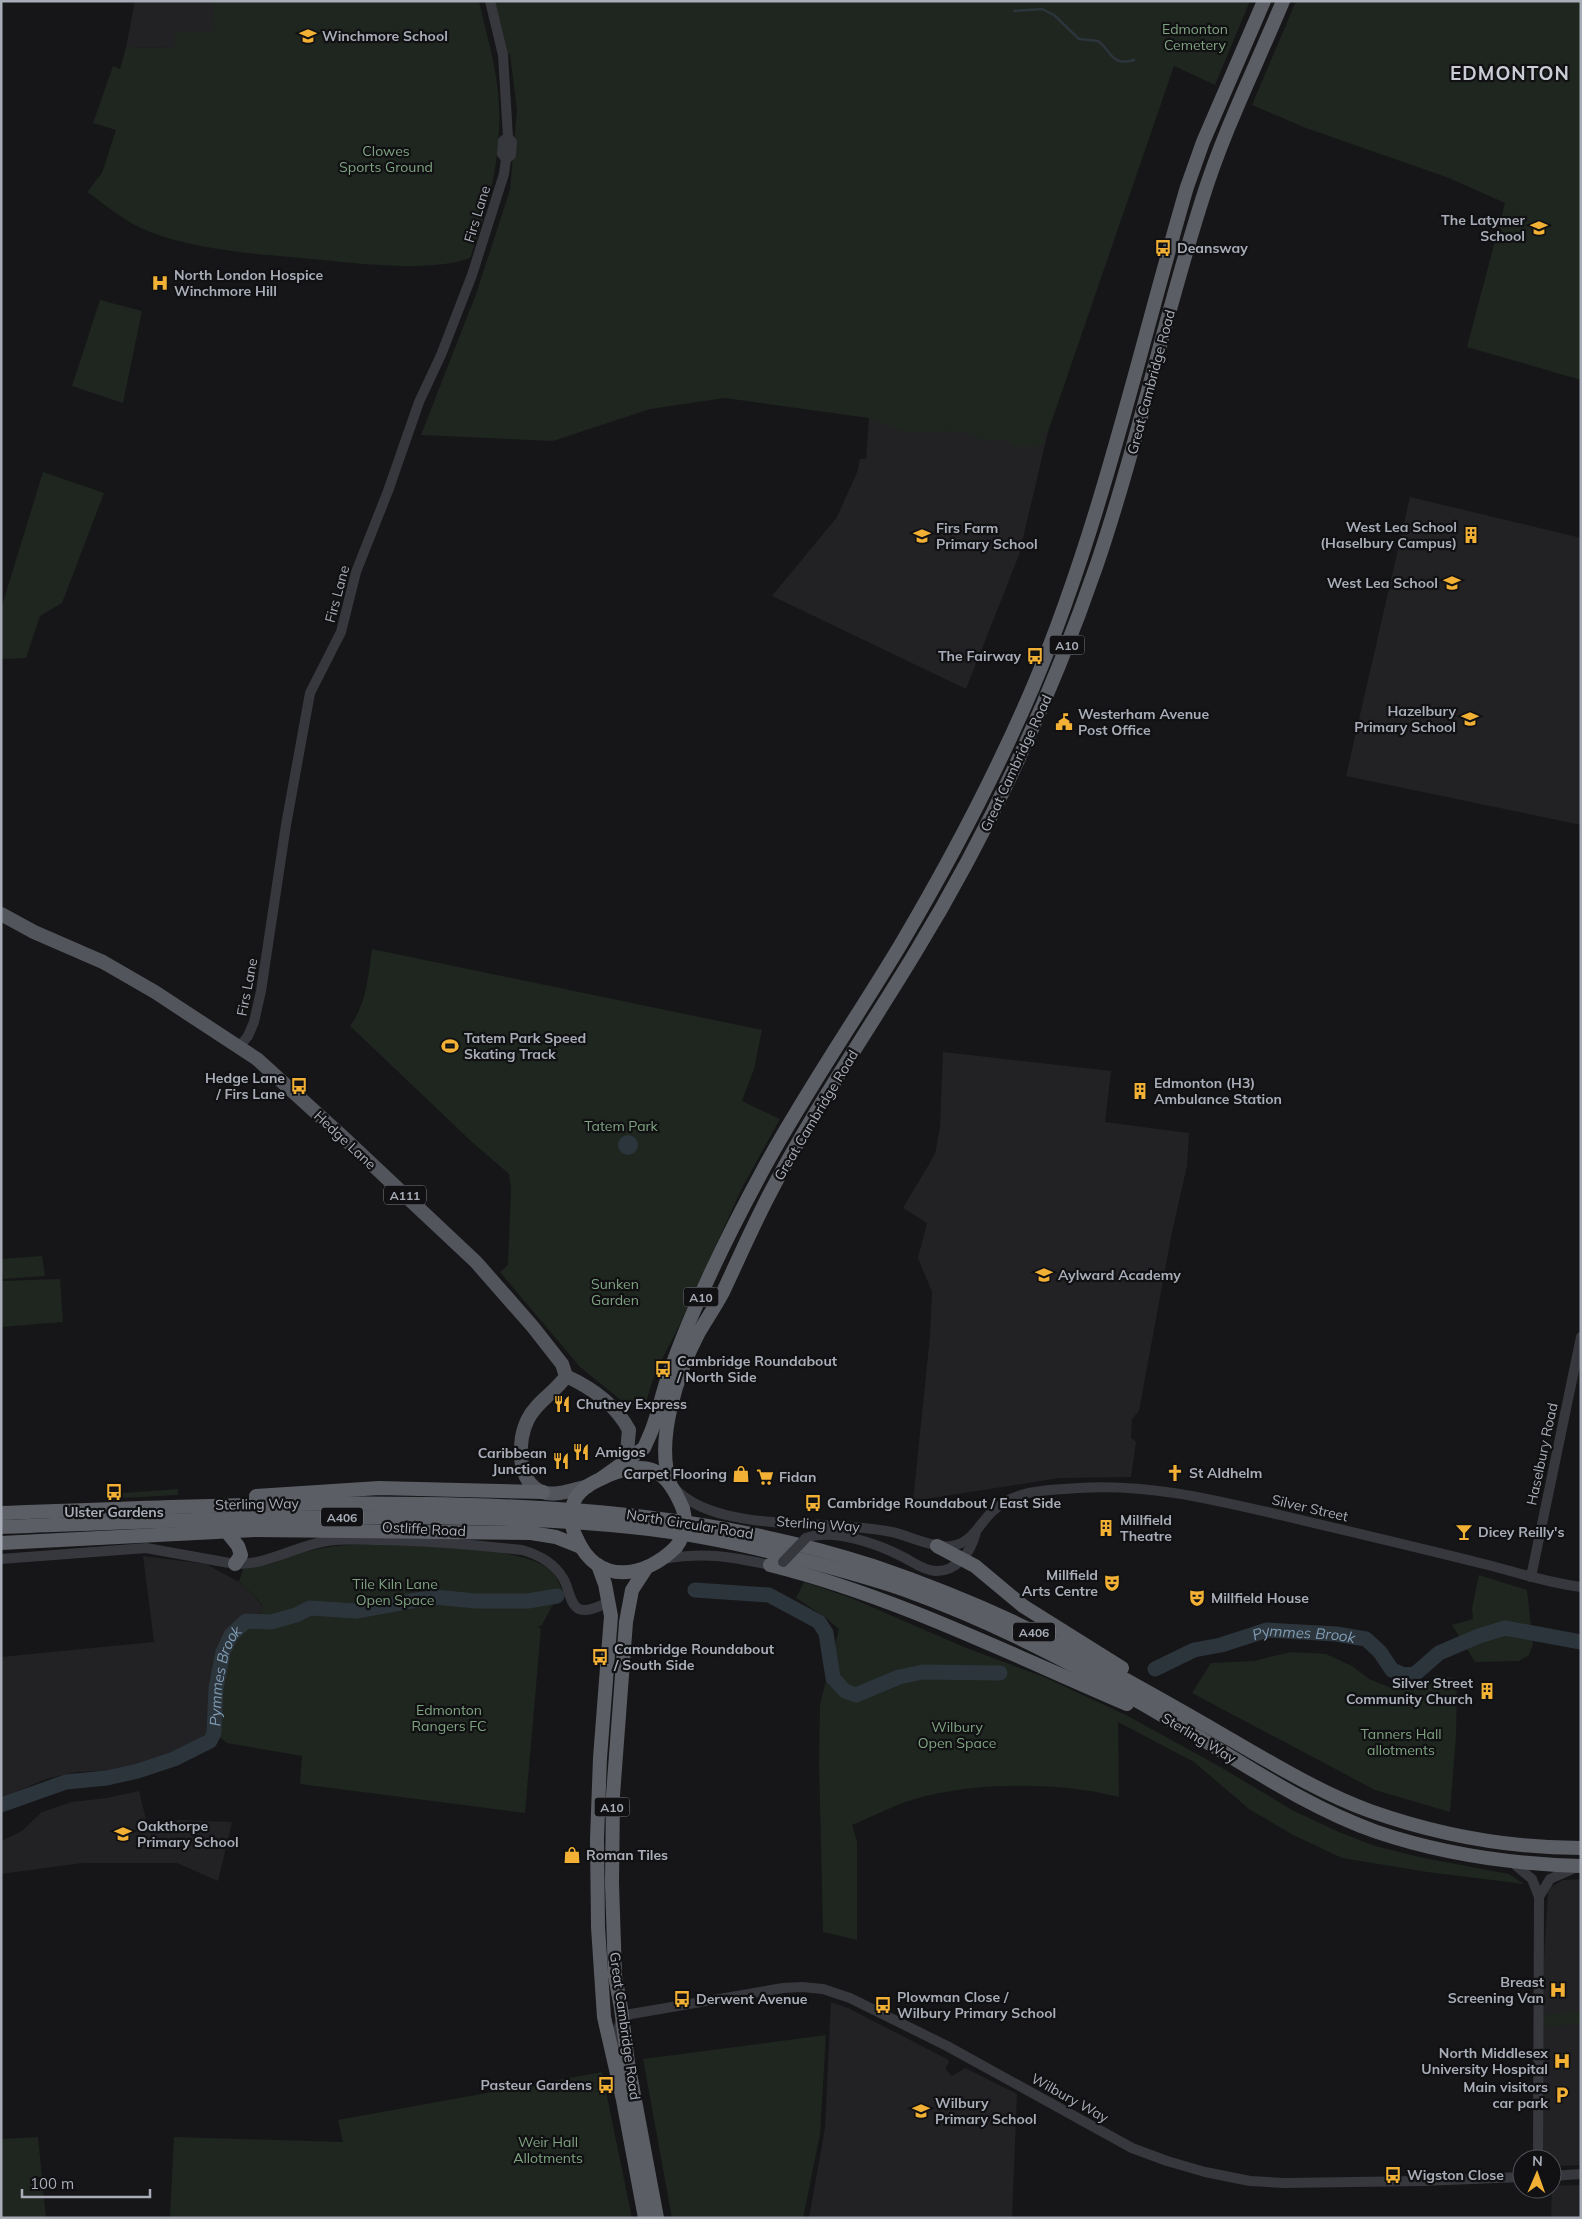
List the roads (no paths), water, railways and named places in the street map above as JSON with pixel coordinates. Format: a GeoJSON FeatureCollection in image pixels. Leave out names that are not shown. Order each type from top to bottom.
{"type":"FeatureCollection","features":[{"type":"Feature","properties":{"kind":"highway","name":"Great Cambridge Road"},"geometry":{"type":"LineString","coordinates":[[623,1463],[644,1448],[652,1432],[669,1375],[689,1324],[729,1234],[780,1140],[947,864],[991,778],[1034,685],[1066,600],[1098,506],[1187,187],[1203,142],[1264,1]]}},
{"type":"Feature","properties":{"kind":"highway","name":"Great Cambridge Road"},"geometry":{"type":"LineString","coordinates":[[672,1485],[666,1470],[664,1450],[666,1427],[696,1338],[711,1316],[768,1196],[791,1155],[963,872],[1006,785],[1049,691],[1074,629],[1112,519],[1204,192],[1283,1]]}},
{"type":"Feature","properties":{"kind":"highway","name":"A10"},"geometry":{"type":"LineString","coordinates":[[602,1478],[623,1463]]}},
{"type":"Feature","properties":{"kind":"highway"},"geometry":{"type":"LineString","coordinates":[[638,1467],[655,1470],[672,1485],[685,1517],[684,1533],[676,1547],[662,1559],[639,1571],[620,1572],[608,1570],[598,1565],[579,1543],[570,1512],[575,1499],[588,1486],[602,1478],[621,1470],[638,1467]]}},
{"type":"Feature","properties":{"kind":"highway","name":"A406"},"geometry":{"type":"LineString","coordinates":[[216,1504],[261,1495],[348,1489],[543,1492]]}},
{"type":"Feature","properties":{"kind":"highway","name":"Sterling Way"},"geometry":{"type":"LineString","coordinates":[[1,1513],[216,1504],[376,1503],[492,1505],[542,1514]]}},
{"type":"Feature","properties":{"kind":"highway","name":"North Circular Road"},"geometry":{"type":"LineString","coordinates":[[542,1514],[597,1511],[670,1519],[752,1533],[833,1561]]}},
{"type":"Feature","properties":{"kind":"highway","name":"Sterling Way"},"geometry":{"type":"LineString","coordinates":[[1,1527],[326,1517],[542,1514]]}},
{"type":"Feature","properties":{"kind":"highway","name":"A406"},"geometry":{"type":"LineString","coordinates":[[1,1543],[226,1531],[339,1529],[511,1532],[545,1534],[579,1543]]}},
{"type":"Feature","properties":{"kind":"highway"},"geometry":{"type":"LineString","coordinates":[[226,1531],[238,1546],[241,1555],[235,1564]]}},
{"type":"Feature","properties":{"kind":"highway","name":"A406"},"geometry":{"type":"LineString","coordinates":[[937,1546],[963,1558],[1037,1615],[1220,1733]]}},
{"type":"Feature","properties":{"kind":"highway","name":"Sterling Way"},"geometry":{"type":"LineString","coordinates":[[833,1561],[1020,1638],[1104,1682],[1289,1792],[1354,1823],[1429,1847],[1513,1862],[1580,1866]]}},
{"type":"Feature","properties":{"kind":"highway","name":"Sterling Way"},"geometry":{"type":"LineString","coordinates":[[833,1561],[937,1589],[1020,1625],[1080,1655],[1282,1770],[1369,1810],[1404,1822],[1477,1840],[1532,1847],[1581,1848]]}},
{"type":"Feature","properties":{"kind":"highway","name":"Great Cambridge Road"},"geometry":{"type":"LineString","coordinates":[[598,1565],[609,1602],[610,1640],[600,1758],[597,1839],[598,1928],[604,2017],[645,2218]]}},
{"type":"Feature","properties":{"kind":"highway"},"geometry":{"type":"LineString","coordinates":[[781,1566],[882,1600],[1187,1730]]}},
{"type":"Feature","properties":{"kind":"highway","name":"Great Cambridge Road"},"geometry":{"type":"LineString","coordinates":[[647,1567],[632,1590],[629,1600],[618,1707],[612,1842],[615,1976],[628,2064],[657,2218]]}},
{"type":"Feature","properties":{"kind":"highway","name":"A10"},"geometry":{"type":"LineString","coordinates":[[604,2017],[610,2007],[615,1976]]}},
{"type":"Feature","properties":{"kind":"main road","name":"Hedge Lane"},"geometry":{"type":"LineString","coordinates":[[1,914],[34,932],[103,962],[155,992],[240,1046],[344,1138],[476,1262],[533,1327],[562,1364],[566,1376]]}},
{"type":"Feature","properties":{"kind":"main road"},"geometry":{"type":"LineString","coordinates":[[588,1486],[563,1491],[543,1492],[535,1487],[524,1473],[520,1456],[522,1433],[533,1410],[561,1384],[566,1376],[602,1397],[625,1423],[630,1437],[628,1452],[623,1463]]}},
{"type":"Feature","properties":{"kind":"street","name":"Firs Lane"},"geometry":{"type":"LineString","coordinates":[[240,1046],[248,1036],[254,1022],[261,991],[286,825],[310,693],[341,632],[356,572],[388,491],[419,402],[441,355],[472,275],[504,174],[506,159],[502,154],[502,147],[503,141],[508,137],[503,55],[490,1]]}},
{"type":"Feature","properties":{"kind":"street","name":"Haselbury Road"},"geometry":{"type":"LineString","coordinates":[[1531,1577],[1581,1337]]}},
{"type":"Feature","properties":{"kind":"street","name":"Sterling Way"},"geometry":{"type":"LineString","coordinates":[[672,1485],[691,1503],[728,1516],[755,1520],[864,1527],[903,1534],[937,1546]]}},
{"type":"Feature","properties":{"kind":"street","name":"Silver Street"},"geometry":{"type":"LineString","coordinates":[[976,1531],[993,1510],[1018,1495],[1028,1492],[1115,1486],[1163,1492],[1328,1526],[1531,1577],[1581,1587]]}},
{"type":"Feature","properties":{"kind":"street"},"geometry":{"type":"LineString","coordinates":[[937,1546],[957,1545],[976,1531]]}},
{"type":"Feature","properties":{"kind":"street"},"geometry":{"type":"LineString","coordinates":[[662,1559],[690,1554],[716,1554],[781,1566],[806,1538],[833,1536],[866,1542],[895,1552],[925,1569],[934,1570],[951,1568],[963,1558],[974,1541],[976,1531]]}},
{"type":"Feature","properties":{"kind":"street","name":"Ostliffe Road"},"geometry":{"type":"LineString","coordinates":[[1,1559],[160,1550],[235,1564],[257,1563],[300,1547],[334,1540],[419,1541],[511,1549],[534,1554],[552,1565],[564,1580],[573,1604],[579,1609],[591,1609],[609,1602]]}},
{"type":"Feature","properties":{"kind":"street"},"geometry":{"type":"LineString","coordinates":[[1513,1862],[1532,1879],[1539,1897],[1538,2149]]}},
{"type":"Feature","properties":{"kind":"street"},"geometry":{"type":"LineString","coordinates":[[1539,1897],[1550,1879],[1562,1872],[1580,1866]]}},
{"type":"Feature","properties":{"kind":"street","name":"Wilbury Way"},"geometry":{"type":"LineString","coordinates":[[622,2019],[631,2014],[783,1988],[823,1989],[850,1998],[947,2046],[1132,2148],[1205,2172],[1250,2181],[1284,2183],[1423,2181],[1512,2177]]}},
{"type":"Feature","properties":{"kind":"street"},"geometry":{"type":"LineString","coordinates":[[616,2072],[619,2054],[617,2035],[622,2019]]}},
{"type":"Feature","properties":{"kind":"street"},"geometry":{"type":"LineString","coordinates":[[1562,2175],[1581,2174]]}},
{"type":"Feature","properties":{"kind":"waterway"},"geometry":{"type":"LineString","coordinates":[[1014,11],[1042,9],[1054,15],[1079,39],[1098,41],[1112,56],[1120,61],[1134,60]]}},
{"type":"Feature","properties":{"kind":"waterway","name":"Pymmes Brook"},"geometry":{"type":"LineString","coordinates":[[695,1590],[769,1595],[819,1622],[826,1633],[833,1678],[845,1691],[856,1695],[899,1677],[923,1672],[1000,1673]]}},
{"type":"Feature","properties":{"kind":"waterway","name":"Pymmes Brook"},"geometry":{"type":"LineString","coordinates":[[1,1805],[66,1782],[107,1778],[138,1771],[174,1759],[210,1741],[214,1733],[216,1688],[223,1652],[231,1635],[246,1621],[271,1622],[296,1615],[310,1608],[356,1611],[434,1597],[476,1601],[528,1601],[557,1596]]}},
{"type":"Feature","properties":{"kind":"waterway","name":"Pymmes Brook"},"geometry":{"type":"LineString","coordinates":[[1155,1669],[1194,1650],[1221,1645],[1267,1630],[1336,1634],[1366,1639],[1380,1652],[1392,1670],[1404,1675],[1415,1674],[1439,1653],[1479,1636],[1505,1628],[1581,1642]]}},
{"type":"Feature","properties":{"kind":"place","name":"Winchmore School"},"geometry":{"type":"Point","coordinates":[308,36]}},
{"type":"Feature","properties":{"kind":"place","name":"The Latymer School"},"geometry":{"type":"Point","coordinates":[1539,228]}},
{"type":"Feature","properties":{"kind":"place","name":"Deansway"},"geometry":{"type":"Point","coordinates":[1163,248]}},
{"type":"Feature","properties":{"kind":"place","name":"North London Hospice Winchmore Hill"},"geometry":{"type":"Point","coordinates":[160,283]}},
{"type":"Feature","properties":{"kind":"place","name":"West Lea School (Haselbury Campus)"},"geometry":{"type":"Point","coordinates":[1471,535]}},
{"type":"Feature","properties":{"kind":"place","name":"Firs Farm Primary School"},"geometry":{"type":"Point","coordinates":[922,536]}},
{"type":"Feature","properties":{"kind":"place","name":"West Lea School"},"geometry":{"type":"Point","coordinates":[1452,583]}},
{"type":"Feature","properties":{"kind":"place","name":"The Fairway"},"geometry":{"type":"Point","coordinates":[1035,656]}},
{"type":"Feature","properties":{"kind":"place","name":"Hazelbury Primary School"},"geometry":{"type":"Point","coordinates":[1470,719]}},
{"type":"Feature","properties":{"kind":"place","name":"Westerham Avenue Post Office"},"geometry":{"type":"Point","coordinates":[1064,722]}},
{"type":"Feature","properties":{"kind":"place","name":"Tatem Park Speed Skating Track"},"geometry":{"type":"Point","coordinates":[450,1046]}},
{"type":"Feature","properties":{"kind":"place","name":"Hedge Lane / Firs Lane"},"geometry":{"type":"Point","coordinates":[299,1086]}},
{"type":"Feature","properties":{"kind":"place","name":"Edmonton (H3) Ambulance Station"},"geometry":{"type":"Point","coordinates":[1140,1091]}},
{"type":"Feature","properties":{"kind":"place","name":"Aylward Academy"},"geometry":{"type":"Point","coordinates":[1044,1275]}},
{"type":"Feature","properties":{"kind":"place","name":"Cambridge Roundabout / North Side"},"geometry":{"type":"Point","coordinates":[663,1369]}},
{"type":"Feature","properties":{"kind":"place","name":"Chutney Express"},"geometry":{"type":"Point","coordinates":[562,1404]}},
{"type":"Feature","properties":{"kind":"place","name":"Amigos"},"geometry":{"type":"Point","coordinates":[581,1452]}},
{"type":"Feature","properties":{"kind":"place","name":"Caribbean Junction"},"geometry":{"type":"Point","coordinates":[561,1461]}},
{"type":"Feature","properties":{"kind":"place","name":"St Aldhelm"},"geometry":{"type":"Point","coordinates":[1175,1473]}},
{"type":"Feature","properties":{"kind":"place","name":"Carpet Flooring"},"geometry":{"type":"Point","coordinates":[741,1474]}},
{"type":"Feature","properties":{"kind":"place","name":"Fidan"},"geometry":{"type":"Point","coordinates":[765,1477]}},
{"type":"Feature","properties":{"kind":"place","name":"Ulster Gardens"},"geometry":{"type":"Point","coordinates":[114,1492]}},
{"type":"Feature","properties":{"kind":"place","name":"Cambridge Roundabout / East Side"},"geometry":{"type":"Point","coordinates":[813,1503]}},
{"type":"Feature","properties":{"kind":"place","name":"Millfield Theatre"},"geometry":{"type":"Point","coordinates":[1106,1528]}},
{"type":"Feature","properties":{"kind":"place","name":"Dicey Reilly's"},"geometry":{"type":"Point","coordinates":[1464,1532]}},
{"type":"Feature","properties":{"kind":"place","name":"Millfield Arts Centre"},"geometry":{"type":"Point","coordinates":[1112,1583]}},
{"type":"Feature","properties":{"kind":"place","name":"Millfield House"},"geometry":{"type":"Point","coordinates":[1197,1598]}},
{"type":"Feature","properties":{"kind":"place","name":"Cambridge Roundabout / South Side"},"geometry":{"type":"Point","coordinates":[600,1657]}},
{"type":"Feature","properties":{"kind":"place","name":"Silver Street Community Church"},"geometry":{"type":"Point","coordinates":[1487,1691]}},
{"type":"Feature","properties":{"kind":"place","name":"Oakthorpe Primary School"},"geometry":{"type":"Point","coordinates":[123,1834]}},
{"type":"Feature","properties":{"kind":"place","name":"Roman Tiles"},"geometry":{"type":"Point","coordinates":[572,1855]}},
{"type":"Feature","properties":{"kind":"place","name":"Breast Screening Van"},"geometry":{"type":"Point","coordinates":[1558,1990]}},
{"type":"Feature","properties":{"kind":"place","name":"Derwent Avenue"},"geometry":{"type":"Point","coordinates":[682,1999]}},
{"type":"Feature","properties":{"kind":"place","name":"Plowman Close / Wilbury Primary School"},"geometry":{"type":"Point","coordinates":[883,2005]}},
{"type":"Feature","properties":{"kind":"place","name":"North Middlesex University Hospital"},"geometry":{"type":"Point","coordinates":[1562,2061]}},
{"type":"Feature","properties":{"kind":"place","name":"Pasteur Gardens"},"geometry":{"type":"Point","coordinates":[606,2085]}},
{"type":"Feature","properties":{"kind":"place","name":"Main visitors car park"},"geometry":{"type":"Point","coordinates":[1562,2095]}},
{"type":"Feature","properties":{"kind":"place","name":"Wilbury Primary School"},"geometry":{"type":"Point","coordinates":[921,2111]}},
{"type":"Feature","properties":{"kind":"place","name":"Wigston Close"},"geometry":{"type":"Point","coordinates":[1393,2175]}},
{"type":"Feature","properties":{"kind":"district","name":"EDMONTON"},"geometry":{"type":"Point","coordinates":[1510,73]}},
{"type":"Feature","properties":{"kind":"park label","name":"Edmonton Cemetery"},"geometry":{"type":"Point","coordinates":[1195,38]}},
{"type":"Feature","properties":{"kind":"park label","name":"Clowes Sports Ground"},"geometry":{"type":"Point","coordinates":[386,160]}},
{"type":"Feature","properties":{"kind":"park label","name":"Tatem Park"},"geometry":{"type":"Point","coordinates":[621,1126]}},
{"type":"Feature","properties":{"kind":"park label","name":"Sunken Garden"},"geometry":{"type":"Point","coordinates":[615,1292]}},
{"type":"Feature","properties":{"kind":"park label","name":"Tile Kiln Lane Open Space"},"geometry":{"type":"Point","coordinates":[395,1592]}},
{"type":"Feature","properties":{"kind":"park label","name":"Edmonton Rangers FC"},"geometry":{"type":"Point","coordinates":[449,1718]}},
{"type":"Feature","properties":{"kind":"park label","name":"Wilbury Open Space"},"geometry":{"type":"Point","coordinates":[957,1735]}},
{"type":"Feature","properties":{"kind":"park label","name":"Tanners Hall allotments"},"geometry":{"type":"Point","coordinates":[1401,1742]}},
{"type":"Feature","properties":{"kind":"park label","name":"Weir Hall Allotments"},"geometry":{"type":"Point","coordinates":[548,2150]}}]}
